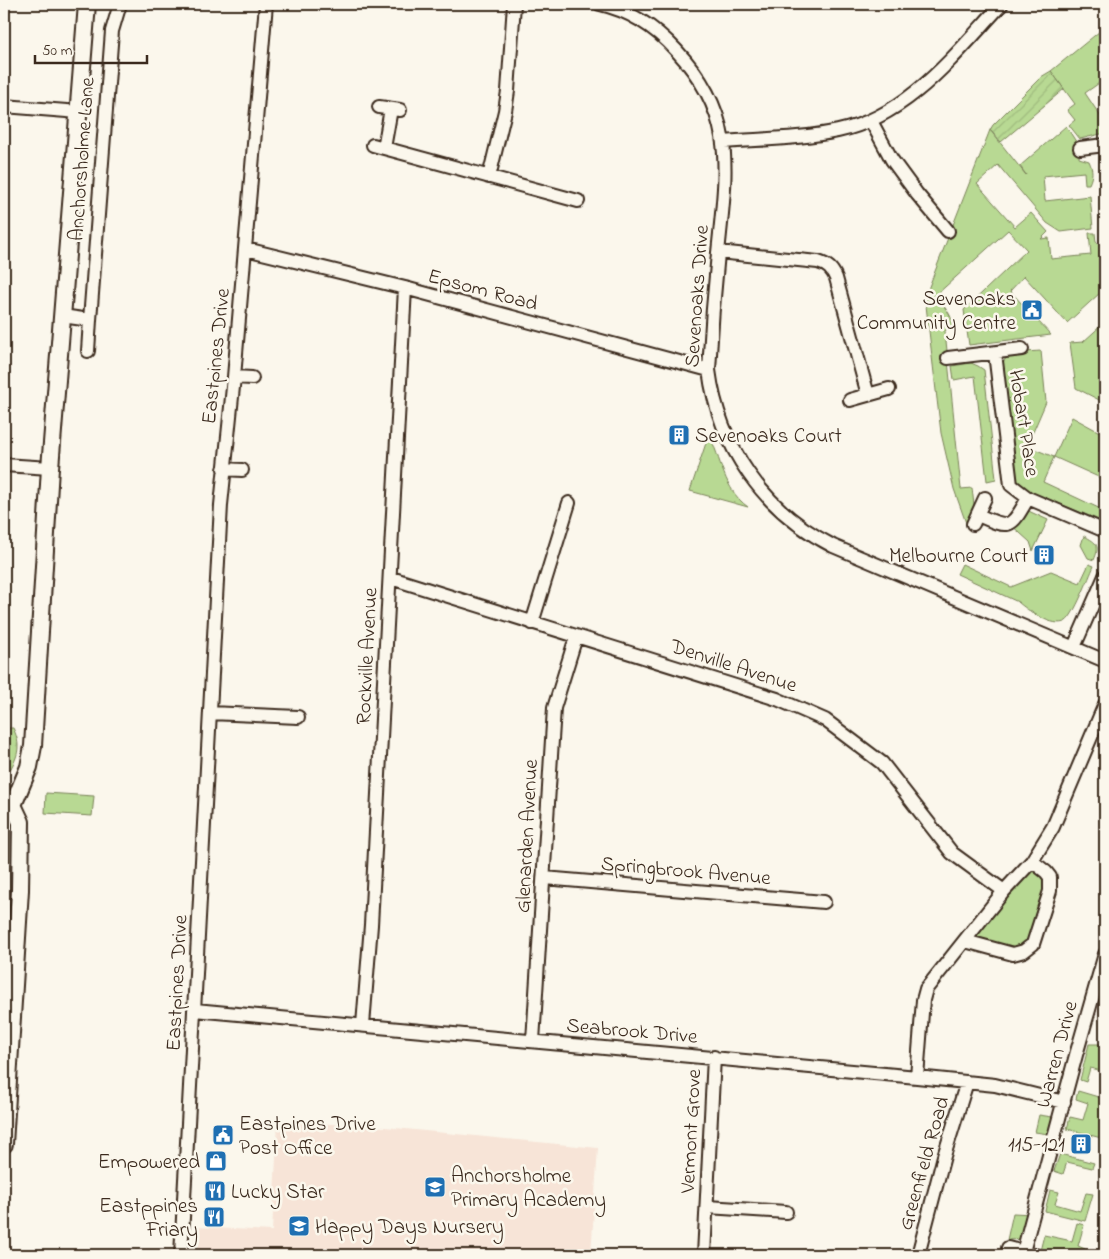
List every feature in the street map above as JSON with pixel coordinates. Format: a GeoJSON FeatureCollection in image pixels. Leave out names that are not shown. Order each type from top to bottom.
{"type":"FeatureCollection","features":[{"type":"Feature","properties":{"kind":"street","name":"Anchorsholme Lane"},"geometry":{"type":"LineString","coordinates":[[9,805],[29,767],[33,746],[50,468],[87,4]]}},
{"type":"Feature","properties":{"kind":"street","name":"Anchorsholme Lane"},"geometry":{"type":"LineString","coordinates":[[88,351],[112,31],[120,4]]}},
{"type":"Feature","properties":{"kind":"street","name":"Eastpines Drive"},"geometry":{"type":"LineString","coordinates":[[181,1255],[221,505],[246,248],[266,4]]}},
{"type":"Feature","properties":{"kind":"street"},"geometry":{"type":"LineString","coordinates":[[489,176],[508,91],[514,4]]}},
{"type":"Feature","properties":{"kind":"street","name":"Sevenoaks Drive"},"geometry":{"type":"LineString","coordinates":[[600,4],[623,7],[659,32],[686,60],[708,93],[721,128],[724,142],[725,178],[709,370],[718,411],[733,448],[758,487],[794,522],[812,536],[1105,661]]}},
{"type":"Feature","properties":{"kind":"street"},"geometry":{"type":"LineString","coordinates":[[724,142],[802,138],[840,131],[871,121],[903,102],[931,80],[1002,4]]}},
{"type":"Feature","properties":{"kind":"street"},"geometry":{"type":"LineString","coordinates":[[4,106],[79,112]]}},
{"type":"Feature","properties":{"kind":"street"},"geometry":{"type":"LineString","coordinates":[[390,109],[378,147],[578,201]]}},
{"type":"Feature","properties":{"kind":"street"},"geometry":{"type":"LineString","coordinates":[[871,121],[892,160],[916,194],[948,231]]}},
{"type":"Feature","properties":{"kind":"street"},"geometry":{"type":"LineString","coordinates":[[1080,148],[1104,145],[1105,158]]}},
{"type":"Feature","properties":{"kind":"street","name":"Epsom Road"},"geometry":{"type":"LineString","coordinates":[[246,248],[406,288],[709,370]]}},
{"type":"Feature","properties":{"kind":"street"},"geometry":{"type":"LineString","coordinates":[[718,252],[818,262],[827,265],[833,271],[836,278],[868,395]]}},
{"type":"Feature","properties":{"kind":"street","name":"Rockville Avenue"},"geometry":{"type":"LineString","coordinates":[[363,1025],[371,925],[406,288]]}},
{"type":"Feature","properties":{"kind":"street"},"geometry":{"type":"LineString","coordinates":[[62,316],[90,320]]}},
{"type":"Feature","properties":{"kind":"street","name":"Hobart Place"},"geometry":{"type":"LineString","coordinates":[[948,358],[1022,349]]}},
{"type":"Feature","properties":{"kind":"street","name":"Hobart Place"},"geometry":{"type":"LineString","coordinates":[[995,353],[1010,480],[1013,487],[1028,498],[1105,531]]}},
{"type":"Feature","properties":{"kind":"street"},"geometry":{"type":"LineString","coordinates":[[234,377],[252,378]]}},
{"type":"Feature","properties":{"kind":"street"},"geometry":{"type":"LineString","coordinates":[[850,400],[889,389]]}},
{"type":"Feature","properties":{"kind":"street"},"geometry":{"type":"LineString","coordinates":[[4,465],[50,468]]}},
{"type":"Feature","properties":{"kind":"street"},"geometry":{"type":"LineString","coordinates":[[224,468],[242,470]]}},
{"type":"Feature","properties":{"kind":"street"},"geometry":{"type":"LineString","coordinates":[[985,498],[976,520],[1001,524],[1010,524],[1015,521],[1028,498]]}},
{"type":"Feature","properties":{"kind":"street"},"geometry":{"type":"LineString","coordinates":[[532,623],[569,503]]}},
{"type":"Feature","properties":{"kind":"street"},"geometry":{"type":"LineString","coordinates":[[1074,647],[1105,576]]}},
{"type":"Feature","properties":{"kind":"street","name":"Denville Avenue"},"geometry":{"type":"LineString","coordinates":[[391,578],[777,699],[825,720],[882,763],[952,853],[1004,891]]}},
{"type":"Feature","properties":{"kind":"street","name":"Glenarden Avenue"},"geometry":{"type":"LineString","coordinates":[[533,1041],[554,708],[576,637]]}},
{"type":"Feature","properties":{"kind":"street"},"geometry":{"type":"LineString","coordinates":[[918,1076],[923,1000],[926,989],[1004,891],[1032,861],[1053,827],[1105,704]]}},
{"type":"Feature","properties":{"kind":"street"},"geometry":{"type":"LineString","coordinates":[[210,713],[298,717]]}},
{"type":"Feature","properties":{"kind":"street"},"geometry":{"type":"LineString","coordinates":[[4,1144],[7,1053],[20,897],[21,842],[21,822],[9,805]]}},
{"type":"Feature","properties":{"kind":"street"},"geometry":{"type":"LineString","coordinates":[[965,941],[1013,954],[1024,951],[1033,944],[1050,891],[1050,877],[1032,861]]}},
{"type":"Feature","properties":{"kind":"street","name":"Springbrook Avenue"},"geometry":{"type":"LineString","coordinates":[[544,878],[824,902]]}},
{"type":"Feature","properties":{"kind":"street","name":"Warren Drive"},"geometry":{"type":"LineString","coordinates":[[1008,1248],[1029,1254],[1064,1102],[1105,954]]}},
{"type":"Feature","properties":{"kind":"street","name":"Seabrook Drive"},"geometry":{"type":"LineString","coordinates":[[195,1010],[918,1076],[995,1085],[1064,1102]]}},
{"type":"Feature","properties":{"kind":"street","name":"Vermont Grove"},"geometry":{"type":"LineString","coordinates":[[704,1255],[714,1057]]}},
{"type":"Feature","properties":{"kind":"street","name":"Greenfield Road"},"geometry":{"type":"LineString","coordinates":[[918,1255],[944,1156],[967,1082]]}},
{"type":"Feature","properties":{"kind":"street","name":"Vermont Grove"},"geometry":{"type":"LineString","coordinates":[[707,1207],[786,1212]]}},
{"type":"Feature","properties":{"kind":"shaded area","name":"Anchorsholme Primary Academy"},"geometry":{"type":"Polygon","coordinates":[[[278,1121],[385,1127],[598,1148],[591,1255],[193,1255],[195,1227],[272,1231],[278,1121]]]}},
{"type":"Feature","properties":{"kind":"green space"},"geometry":{"type":"Polygon","coordinates":[[[1105,27],[1105,47],[1099,52],[1105,61],[1105,79],[1085,93],[1105,123],[1105,133],[1080,139],[1069,125],[1075,120],[1067,110],[1075,104],[1051,71],[1105,27]]]}},
{"type":"Feature","properties":{"kind":"green space"},"geometry":{"type":"Polygon","coordinates":[[[1051,71],[1064,89],[1001,142],[990,130],[993,125],[1041,77],[1051,71]]]}},
{"type":"Feature","properties":{"kind":"green space"},"geometry":{"type":"Polygon","coordinates":[[[1066,126],[1080,148],[1079,158],[1089,161],[1092,170],[1091,178],[1089,184],[1085,184],[1084,172],[1043,176],[1045,201],[1090,196],[1093,228],[1061,232],[1047,223],[998,165],[977,184],[1015,227],[1031,213],[1048,232],[1041,239],[1049,238],[1051,259],[1091,255],[1089,233],[1095,233],[1096,242],[1100,245],[1105,278],[1105,298],[1100,293],[1067,323],[1024,276],[1010,291],[1051,335],[969,345],[964,310],[1027,250],[1008,230],[935,296],[949,313],[953,326],[945,331],[961,489],[972,488],[974,505],[966,523],[954,489],[941,433],[925,297],[990,130],[1026,175],[1020,166],[1066,126]]]}},
{"type":"Feature","properties":{"kind":"green space"},"geometry":{"type":"Polygon","coordinates":[[[1105,322],[1105,403],[1076,388],[1070,343],[1083,342],[1105,322]]]}},
{"type":"Feature","properties":{"kind":"green space"},"geometry":{"type":"Polygon","coordinates":[[[1041,351],[1046,402],[1027,446],[1054,457],[1043,482],[1105,511],[1105,521],[1031,492],[1017,480],[1014,473],[1003,362],[1014,354],[1041,351]]]}},
{"type":"Feature","properties":{"kind":"green space"},"geometry":{"type":"Polygon","coordinates":[[[971,363],[984,370],[996,479],[987,481],[975,376],[954,380],[952,366],[971,363]]]}},
{"type":"Feature","properties":{"kind":"green space"},"geometry":{"type":"Polygon","coordinates":[[[1072,417],[1105,435],[1105,480],[1054,457],[1072,417]]]}},
{"type":"Feature","properties":{"kind":"green space"},"geometry":{"type":"Polygon","coordinates":[[[709,434],[728,483],[733,492],[748,507],[690,491],[709,434]]]}},
{"type":"Feature","properties":{"kind":"green space"},"geometry":{"type":"Polygon","coordinates":[[[1022,508],[1048,520],[1033,551],[1030,542],[1010,524],[1022,508]]]}},
{"type":"Feature","properties":{"kind":"green space"},"geometry":{"type":"Polygon","coordinates":[[[1084,536],[1096,545],[1097,551],[1094,560],[1088,558],[1081,545],[1084,536]]]}},
{"type":"Feature","properties":{"kind":"green space"},"geometry":{"type":"Polygon","coordinates":[[[962,564],[1011,587],[1051,571],[1080,583],[1089,564],[1094,566],[1069,618],[1061,623],[1055,623],[1048,621],[1018,602],[957,574],[962,564]]]}},
{"type":"Feature","properties":{"kind":"green space"},"geometry":{"type":"Polygon","coordinates":[[[4,728],[13,728],[18,749],[15,761],[4,780],[4,728]]]}},
{"type":"Feature","properties":{"kind":"green space"},"geometry":{"type":"Polygon","coordinates":[[[46,793],[94,796],[92,816],[45,813],[46,793]]]}},
{"type":"Feature","properties":{"kind":"green space"},"geometry":{"type":"Polygon","coordinates":[[[1038,865],[1050,877],[1024,951],[971,942],[1012,891],[1038,865]]]}},
{"type":"Feature","properties":{"kind":"green space"},"geometry":{"type":"Polygon","coordinates":[[[1089,1044],[1105,1044],[1105,1072],[1090,1068],[1086,1082],[1080,1080],[1089,1044]]]}},
{"type":"Feature","properties":{"kind":"green space"},"geometry":{"type":"Polygon","coordinates":[[[1078,1091],[1105,1099],[1105,1139],[1067,1129],[1070,1117],[1083,1120],[1088,1103],[1076,1099],[1078,1091]]]}},
{"type":"Feature","properties":{"kind":"green space"},"geometry":{"type":"Polygon","coordinates":[[[1039,1115],[1059,1118],[1055,1135],[1035,1132],[1039,1115]]]}},
{"type":"Feature","properties":{"kind":"green space"},"geometry":{"type":"Polygon","coordinates":[[[1060,1154],[1094,1163],[1092,1168],[1067,1162],[1063,1174],[1054,1171],[1060,1154]]]}},
{"type":"Feature","properties":{"kind":"green space"},"geometry":{"type":"Polygon","coordinates":[[[1050,1190],[1059,1192],[1055,1204],[1080,1211],[1086,1193],[1093,1194],[1085,1221],[1045,1211],[1050,1190]]]}},
{"type":"Feature","properties":{"kind":"green space"},"geometry":{"type":"Polygon","coordinates":[[[1013,1213],[1033,1214],[1027,1239],[1007,1240],[1013,1213]]]}},
{"type":"Feature","properties":{"kind":"green space"},"geometry":{"type":"Polygon","coordinates":[[[1077,1223],[1084,1225],[1078,1246],[1085,1249],[1083,1255],[1039,1255],[1044,1235],[1072,1241],[1077,1223]]]}},
{"type":"Feature","properties":{"kind":"place","name":"Sevenoaks Community Centre"},"geometry":{"type":"Point","coordinates":[1032,310]}},
{"type":"Feature","properties":{"kind":"place","name":"Sevenoaks Court"},"geometry":{"type":"Point","coordinates":[679,435]}},
{"type":"Feature","properties":{"kind":"place","name":"Melbourne Court"},"geometry":{"type":"Point","coordinates":[1044,555]}},
{"type":"Feature","properties":{"kind":"place","name":"Eastpines Drive Post Office"},"geometry":{"type":"Point","coordinates":[223,1135]}},
{"type":"Feature","properties":{"kind":"place","name":"115-121"},"geometry":{"type":"Point","coordinates":[1081,1144]}},
{"type":"Feature","properties":{"kind":"place","name":"Empowered"},"geometry":{"type":"Point","coordinates":[216,1161]}},
{"type":"Feature","properties":{"kind":"place","name":"Anchorsholme Primary Academy"},"geometry":{"type":"Point","coordinates":[435,1187]}},
{"type":"Feature","properties":{"kind":"place","name":"Lucky Star"},"geometry":{"type":"Point","coordinates":[215,1191]}},
{"type":"Feature","properties":{"kind":"place","name":"Eastppines Friary"},"geometry":{"type":"Point","coordinates":[214,1217]}},
{"type":"Feature","properties":{"kind":"place","name":"Happy Days Nursery"},"geometry":{"type":"Point","coordinates":[299,1226]}}]}
